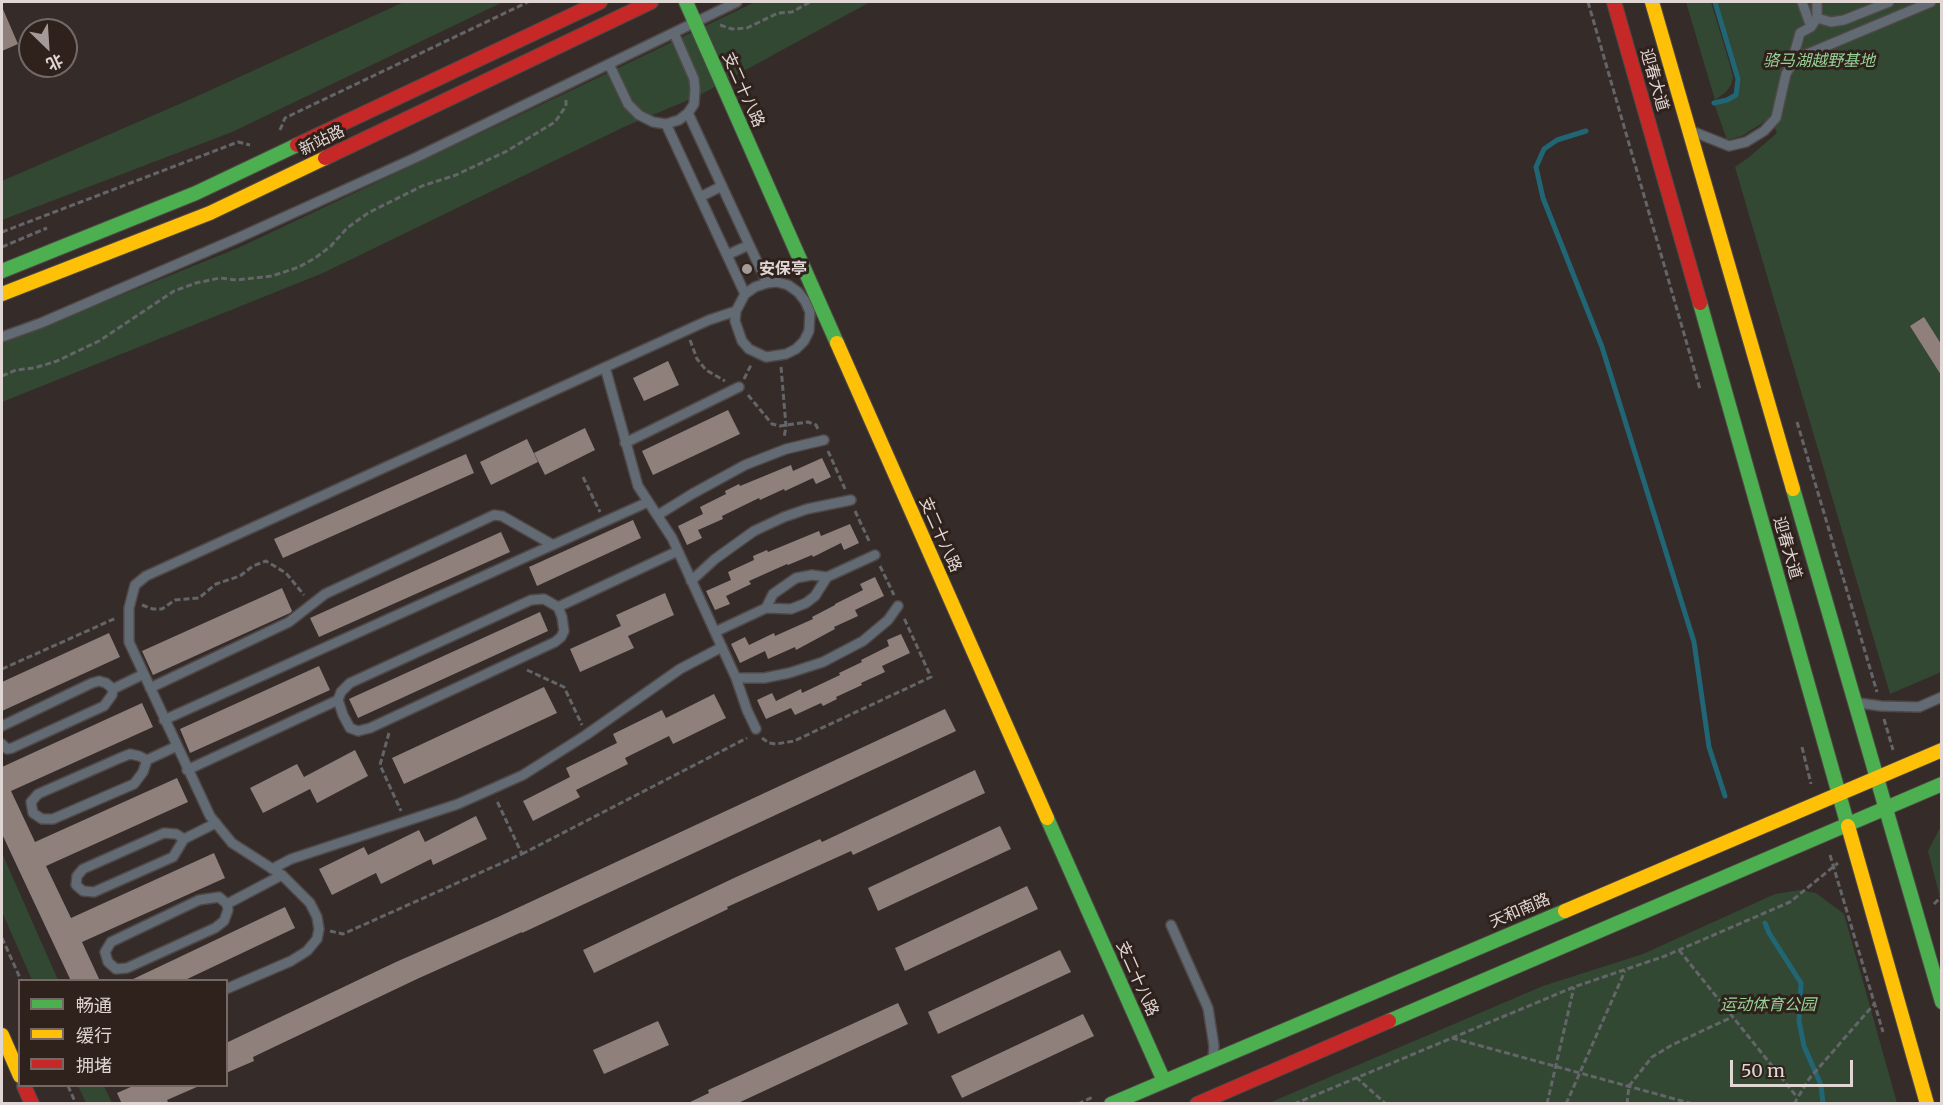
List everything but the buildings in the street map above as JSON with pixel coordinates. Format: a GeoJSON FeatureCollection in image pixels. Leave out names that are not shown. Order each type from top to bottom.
{"type":"FeatureCollection","features":[{"type":"Feature","properties":{"kind":"main road","name":"新站路"},"geometry":{"type":"LineString","coordinates":[[3,271],[196,193],[600,2]]}},
{"type":"Feature","properties":{"kind":"main road","name":"新站路"},"geometry":{"type":"LineString","coordinates":[[2,295],[210,213],[651,2]]}},
{"type":"Feature","properties":{"kind":"main road","name":"支二十八路"},"geometry":{"type":"LineString","coordinates":[[686,2],[699,20],[1164,1081]]}},
{"type":"Feature","properties":{"kind":"main road","name":"迎春大道"},"geometry":{"type":"LineString","coordinates":[[1614,2],[1927,1104]]}},
{"type":"Feature","properties":{"kind":"main road","name":"迎春大道"},"geometry":{"type":"LineString","coordinates":[[1652,2],[1941,1002]]}},
{"type":"Feature","properties":{"kind":"main road","name":"天和南路"},"geometry":{"type":"LineString","coordinates":[[1111,1104],[1941,750]]}},
{"type":"Feature","properties":{"kind":"main road"},"geometry":{"type":"LineString","coordinates":[[1197,1104],[1941,784]]}},
{"type":"Feature","properties":{"kind":"main road"},"geometry":{"type":"LineString","coordinates":[[2,1035],[18,1071]]}},
{"type":"Feature","properties":{"kind":"main road"},"geometry":{"type":"LineString","coordinates":[[24,1087],[32,1104]]}},
{"type":"Feature","properties":{"kind":"lane"},"geometry":{"type":"LineString","coordinates":[[2,338],[238,238],[415,158],[737,2]]}},
{"type":"Feature","properties":{"kind":"lane"},"geometry":{"type":"LineString","coordinates":[[1802,2],[1811,27]]}},
{"type":"Feature","properties":{"kind":"lane"},"geometry":{"type":"LineString","coordinates":[[1689,130],[1729,146],[1746,142],[1764,131],[1776,118],[1786,74],[1800,33],[1811,27],[1816,18],[1817,3],[1828,2]]}},
{"type":"Feature","properties":{"kind":"lane"},"geometry":{"type":"LineString","coordinates":[[1816,18],[1831,22],[1844,20],[1889,2]]}},
{"type":"Feature","properties":{"kind":"lane"},"geometry":{"type":"LineString","coordinates":[[1791,64],[1800,57],[1931,2]]}},
{"type":"Feature","properties":{"kind":"lane"},"geometry":{"type":"LineString","coordinates":[[609,64],[628,104],[639,115],[652,122],[666,124],[679,120],[693,105],[695,89],[694,79],[674,33]]}},
{"type":"Feature","properties":{"kind":"lane"},"geometry":{"type":"LineString","coordinates":[[688,112],[767,283]]}},
{"type":"Feature","properties":{"kind":"lane"},"geometry":{"type":"LineString","coordinates":[[666,124],[745,294]]}},
{"type":"Feature","properties":{"kind":"lane"},"geometry":{"type":"LineString","coordinates":[[700,197],[722,186]]}},
{"type":"Feature","properties":{"kind":"lane"},"geometry":{"type":"LineString","coordinates":[[727,255],[749,244]]}},
{"type":"Feature","properties":{"kind":"lane"},"geometry":{"type":"LineString","coordinates":[[777,282],[788,285],[806,301],[810,312],[809,331],[804,341],[796,349],[780,356],[766,357],[749,349],[737,331],[736,311],[745,294],[767,283],[777,282]]}},
{"type":"Feature","properties":{"kind":"lane"},"geometry":{"type":"LineString","coordinates":[[228,988],[291,961],[307,951],[317,939],[319,929],[317,917],[310,903],[282,875],[232,843],[210,816],[129,642],[130,600],[135,585],[146,576],[686,330],[736,311]]}},
{"type":"Feature","properties":{"kind":"lane"},"geometry":{"type":"LineString","coordinates":[[605,367],[638,486],[658,515],[678,551],[736,678],[757,731]]}},
{"type":"Feature","properties":{"kind":"lane"},"geometry":{"type":"LineString","coordinates":[[625,443],[739,387]]}},
{"type":"Feature","properties":{"kind":"lane"},"geometry":{"type":"LineString","coordinates":[[658,515],[745,465],[778,452],[824,440]]}},
{"type":"Feature","properties":{"kind":"lane"},"geometry":{"type":"LineString","coordinates":[[692,581],[715,559],[754,531],[807,509],[850,500]]}},
{"type":"Feature","properties":{"kind":"lane"},"geometry":{"type":"LineString","coordinates":[[164,720],[648,502]]}},
{"type":"Feature","properties":{"kind":"lane"},"geometry":{"type":"LineString","coordinates":[[150,688],[289,622],[325,594],[494,515],[502,516],[553,545]]}},
{"type":"Feature","properties":{"kind":"lane"},"geometry":{"type":"LineString","coordinates":[[558,608],[678,551]]}},
{"type":"Feature","properties":{"kind":"lane"},"geometry":{"type":"LineString","coordinates":[[766,608],[773,594],[796,578],[812,575],[827,577],[875,555]]}},
{"type":"Feature","properties":{"kind":"lane"},"geometry":{"type":"LineString","coordinates":[[715,632],[766,608],[791,609],[806,603],[815,596],[827,577]]}},
{"type":"Feature","properties":{"kind":"lane"},"geometry":{"type":"LineString","coordinates":[[544,599],[552,602],[558,608],[564,625],[561,637],[512,662],[358,731],[350,728],[338,700],[341,692],[350,683],[531,600],[544,599]]}},
{"type":"Feature","properties":{"kind":"lane"},"geometry":{"type":"LineString","coordinates":[[736,678],[764,678],[789,674],[823,662],[846,651],[876,631],[898,606]]}},
{"type":"Feature","properties":{"kind":"lane"},"geometry":{"type":"LineString","coordinates":[[272,868],[291,859],[406,822],[492,790],[523,775],[586,735],[680,669],[722,647]]}},
{"type":"Feature","properties":{"kind":"lane"},"geometry":{"type":"LineString","coordinates":[[113,689],[144,674]]}},
{"type":"Feature","properties":{"kind":"lane"},"geometry":{"type":"LineString","coordinates":[[2,726],[92,683],[99,681],[106,683],[113,689]]}},
{"type":"Feature","properties":{"kind":"lane"},"geometry":{"type":"LineString","coordinates":[[2,744],[7,749],[12,748],[104,706],[112,695],[113,689]]}},
{"type":"Feature","properties":{"kind":"lane"},"geometry":{"type":"LineString","coordinates":[[1855,703],[1919,707],[1941,697]]}},
{"type":"Feature","properties":{"kind":"lane"},"geometry":{"type":"LineString","coordinates":[[187,770],[338,700]]}},
{"type":"Feature","properties":{"kind":"lane"},"geometry":{"type":"LineString","coordinates":[[147,760],[130,754],[38,794],[31,802],[33,813],[42,819],[53,819],[134,784],[143,772],[147,760],[177,746]]}},
{"type":"Feature","properties":{"kind":"lane"},"geometry":{"type":"LineString","coordinates":[[183,839],[176,834],[164,832],[83,869],[77,876],[76,885],[83,891],[94,892],[173,856],[183,839],[216,823]]}},
{"type":"Feature","properties":{"kind":"lane"},"geometry":{"type":"LineString","coordinates":[[227,904],[282,875]]}},
{"type":"Feature","properties":{"kind":"lane"},"geometry":{"type":"LineString","coordinates":[[219,897],[227,904],[228,910],[224,921],[214,928],[127,968],[116,969],[108,962],[105,952],[111,942],[199,900],[219,897]]}},
{"type":"Feature","properties":{"kind":"lane"},"geometry":{"type":"LineString","coordinates":[[1171,925],[1208,1008],[1214,1046],[1212,1060]]}},
{"type":"Feature","properties":{"kind":"path"},"geometry":{"type":"LineString","coordinates":[[278,135],[285,118],[528,2]]}},
{"type":"Feature","properties":{"kind":"path"},"geometry":{"type":"LineString","coordinates":[[699,20],[732,29],[747,28],[778,13],[792,12],[810,2]]}},
{"type":"Feature","properties":{"kind":"path"},"geometry":{"type":"LineString","coordinates":[[1588,2],[1701,392]]}},
{"type":"Feature","properties":{"kind":"path"},"geometry":{"type":"LineString","coordinates":[[2,376],[16,370],[34,368],[57,361],[99,341],[174,291],[220,278],[237,280],[272,276],[299,267],[315,258],[347,228],[368,213],[422,186],[456,175],[507,151],[555,122],[566,106],[567,84]]}},
{"type":"Feature","properties":{"kind":"path"},"geometry":{"type":"LineString","coordinates":[[2,232],[238,142],[255,146]]}},
{"type":"Feature","properties":{"kind":"path"},"geometry":{"type":"LineString","coordinates":[[319,929],[343,934],[522,854],[757,731],[763,740],[769,743],[785,744],[931,677],[816,426],[808,422],[786,426],[772,424],[739,387],[706,370],[697,359],[686,330]]}},
{"type":"Feature","properties":{"kind":"path"},"geometry":{"type":"LineString","coordinates":[[739,387],[758,354]]}},
{"type":"Feature","properties":{"kind":"path"},"geometry":{"type":"LineString","coordinates":[[778,452],[786,426],[780,356]]}},
{"type":"Feature","properties":{"kind":"path"},"geometry":{"type":"LineString","coordinates":[[583,477],[604,522]]}},
{"type":"Feature","properties":{"kind":"path"},"geometry":{"type":"LineString","coordinates":[[130,600],[153,609],[162,609],[176,600],[199,598],[216,585],[240,576],[253,566],[266,561],[286,573],[311,604]]}},
{"type":"Feature","properties":{"kind":"path"},"geometry":{"type":"LineString","coordinates":[[2,669],[129,612]]}},
{"type":"Feature","properties":{"kind":"path"},"geometry":{"type":"LineString","coordinates":[[512,662],[564,687],[586,735]]}},
{"type":"Feature","properties":{"kind":"path"},"geometry":{"type":"LineString","coordinates":[[393,717],[381,765],[406,822]]}},
{"type":"Feature","properties":{"kind":"path"},"geometry":{"type":"LineString","coordinates":[[1801,742],[1816,803]]}},
{"type":"Feature","properties":{"kind":"path"},"geometry":{"type":"LineString","coordinates":[[492,790],[522,854]]}},
{"type":"Feature","properties":{"kind":"path"},"geometry":{"type":"LineString","coordinates":[[1824,834],[1884,1037]]}},
{"type":"Feature","properties":{"kind":"path"},"geometry":{"type":"LineString","coordinates":[[1294,1104],[1574,987],[1678,950],[1790,903],[1834,868],[1853,845]]}},
{"type":"Feature","properties":{"kind":"path"},"geometry":{"type":"LineString","coordinates":[[1935,904],[1941,896]]}},
{"type":"Feature","properties":{"kind":"path"},"geometry":{"type":"LineString","coordinates":[[2,938],[20,979]]}},
{"type":"Feature","properties":{"kind":"path"},"geometry":{"type":"LineString","coordinates":[[1678,950],[1797,1097]]}},
{"type":"Feature","properties":{"kind":"path"},"geometry":{"type":"LineString","coordinates":[[1566,1104],[1625,969]]}},
{"type":"Feature","properties":{"kind":"path"},"geometry":{"type":"LineString","coordinates":[[1547,1104],[1574,987]]}},
{"type":"Feature","properties":{"kind":"path"},"geometry":{"type":"LineString","coordinates":[[1794,1104],[1810,1078],[1875,1003]]}},
{"type":"Feature","properties":{"kind":"path"},"geometry":{"type":"LineString","coordinates":[[1627,1104],[1629,1086],[1652,1057],[1672,1044],[1732,1017]]}},
{"type":"Feature","properties":{"kind":"path"},"geometry":{"type":"LineString","coordinates":[[1452,1038],[1693,1104]]}},
{"type":"Feature","properties":{"kind":"path"},"geometry":{"type":"LineString","coordinates":[[1356,1077],[1386,1104]]}},
{"type":"Feature","properties":{"kind":"path"},"geometry":{"type":"LineString","coordinates":[[68,1087],[76,1104]]}},
{"type":"Feature","properties":{"kind":"green space"},"geometry":{"type":"Polygon","coordinates":[[[404,2],[503,2],[232,132],[2,220],[2,181],[191,99],[404,2]]]}},
{"type":"Feature","properties":{"kind":"green space"},"geometry":{"type":"Polygon","coordinates":[[[755,2],[870,2],[698,96],[626,126],[323,273],[2,402],[2,343],[238,248],[755,2]]]}},
{"type":"Feature","properties":{"kind":"green space"},"geometry":{"type":"Polygon","coordinates":[[[1686,2],[1711,2],[1730,65],[1733,77],[1731,85],[1715,100],[1686,2]]]}},
{"type":"Feature","properties":{"kind":"green space","name":"骆马湖越野基地"},"geometry":{"type":"Polygon","coordinates":[[[1715,2],[1941,2],[1941,672],[1890,694],[1735,167],[1777,133],[1770,118],[1742,136],[1727,140],[1714,103],[1727,100],[1735,95],[1738,79],[1715,2]]]}},
{"type":"Feature","properties":{"kind":"green space"},"geometry":{"type":"Polygon","coordinates":[[[1941,826],[1941,901],[1928,851],[1941,826]]]}},
{"type":"Feature","properties":{"kind":"green space"},"geometry":{"type":"Polygon","coordinates":[[[2,853],[58,979],[32,979],[2,912],[2,853]]]}},
{"type":"Feature","properties":{"kind":"green space","name":"运动体育公园"},"geometry":{"type":"Polygon","coordinates":[[[1800,890],[1816,893],[1844,914],[1897,1103],[1269,1103],[1543,986],[1643,954],[1775,894],[1800,890]]]}},
{"type":"Feature","properties":{"kind":"green space"},"geometry":{"type":"Polygon","coordinates":[[[78,1087],[104,1087],[112,1103],[86,1103],[78,1087]]]}},
{"type":"Feature","properties":{"kind":"waterway"},"geometry":{"type":"LineString","coordinates":[[1714,103],[1736,95],[1738,79],[1715,2]]}},
{"type":"Feature","properties":{"kind":"waterway"},"geometry":{"type":"LineString","coordinates":[[1586,131],[1557,140],[1544,149],[1536,167],[1543,198],[1602,347],[1694,642],[1709,747],[1725,796]]}},
{"type":"Feature","properties":{"kind":"waterway"},"geometry":{"type":"LineString","coordinates":[[1765,923],[1801,983],[1799,1021],[1804,1046],[1821,1085],[1823,1104]]}},
{"type":"Feature","properties":{"kind":"traffic: fast"},"geometry":{"type":"LineString","coordinates":[[686,2],[837,343]]}},
{"type":"Feature","properties":{"kind":"traffic: fast"},"geometry":{"type":"LineString","coordinates":[[2,271],[196,193],[297,145]]}},
{"type":"Feature","properties":{"kind":"traffic: fast"},"geometry":{"type":"LineString","coordinates":[[1700,303],[1848,826]]}},
{"type":"Feature","properties":{"kind":"traffic: fast"},"geometry":{"type":"LineString","coordinates":[[1793,489],[1942,1002]]}},
{"type":"Feature","properties":{"kind":"traffic: fast"},"geometry":{"type":"LineString","coordinates":[[1389,1021],[1942,784]]}},
{"type":"Feature","properties":{"kind":"traffic: fast"},"geometry":{"type":"LineString","coordinates":[[1047,818],[1164,1081]]}},
{"type":"Feature","properties":{"kind":"traffic: fast"},"geometry":{"type":"LineString","coordinates":[[1111,1104],[1565,911]]}},
{"type":"Feature","properties":{"kind":"traffic: slow"},"geometry":{"type":"LineString","coordinates":[[1652,2],[1793,489]]}},
{"type":"Feature","properties":{"kind":"traffic: slow"},"geometry":{"type":"LineString","coordinates":[[2,294],[210,213],[325,158]]}},
{"type":"Feature","properties":{"kind":"traffic: slow"},"geometry":{"type":"LineString","coordinates":[[837,343],[1047,818]]}},
{"type":"Feature","properties":{"kind":"traffic: slow"},"geometry":{"type":"LineString","coordinates":[[1565,911],[1942,750]]}},
{"type":"Feature","properties":{"kind":"traffic: slow"},"geometry":{"type":"LineString","coordinates":[[1848,826],[1927,1104]]}},
{"type":"Feature","properties":{"kind":"traffic: slow"},"geometry":{"type":"LineString","coordinates":[[2,1035],[18,1071]]}},
{"type":"Feature","properties":{"kind":"traffic: jam"},"geometry":{"type":"LineString","coordinates":[[297,145],[600,2]]}},
{"type":"Feature","properties":{"kind":"traffic: jam"},"geometry":{"type":"LineString","coordinates":[[325,158],[651,2]]}},
{"type":"Feature","properties":{"kind":"traffic: jam"},"geometry":{"type":"LineString","coordinates":[[1614,2],[1700,303]]}},
{"type":"Feature","properties":{"kind":"traffic: jam"},"geometry":{"type":"LineString","coordinates":[[1197,1104],[1389,1021]]}},
{"type":"Feature","properties":{"kind":"traffic: jam"},"geometry":{"type":"LineString","coordinates":[[24,1087],[32,1104]]}},
{"type":"Feature","properties":{"kind":"place","name":"安保亭"},"geometry":{"type":"Point","coordinates":[747,269]}}]}
